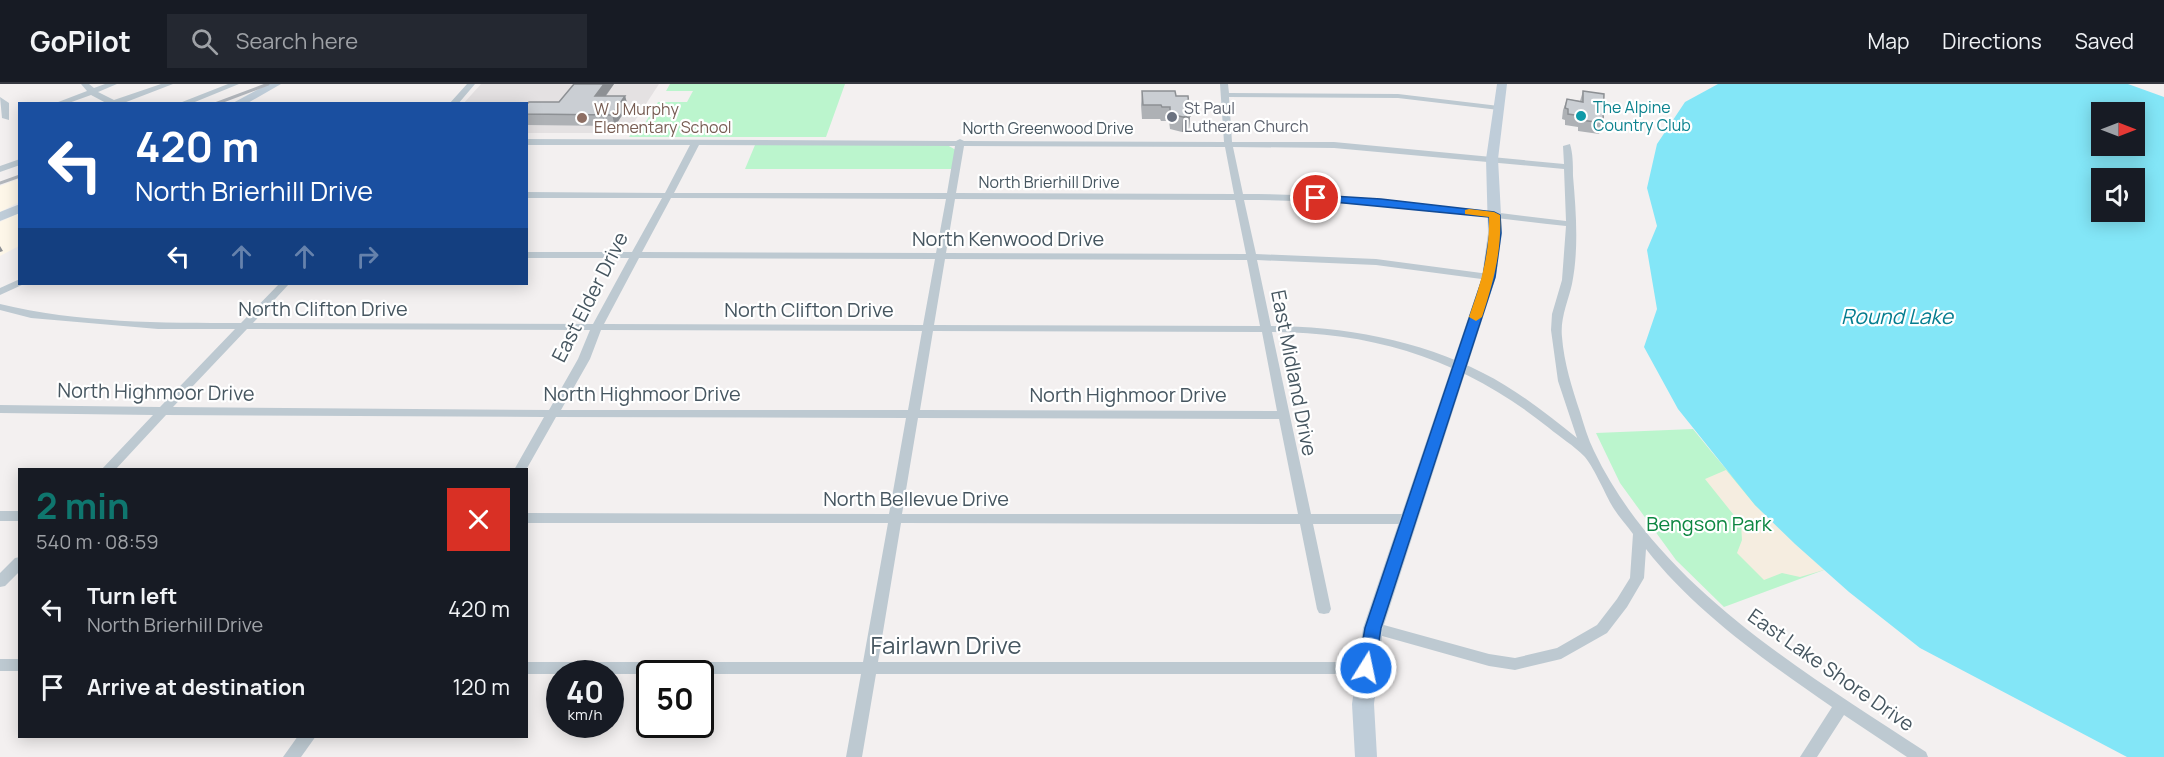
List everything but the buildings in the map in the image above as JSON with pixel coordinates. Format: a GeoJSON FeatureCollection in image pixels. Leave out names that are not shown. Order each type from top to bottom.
{"type":"FeatureCollection","features":[{"type":"Feature","properties":{"kind":"main road"},"geometry":{"type":"LineString","coordinates":[[240,102],[276,84]]}},
{"type":"Feature","properties":{"kind":"main road"},"geometry":{"type":"LineString","coordinates":[[1366,757],[1363,704],[1373,628],[1407,519],[1489,277],[1495,233],[1492,159],[1502,84]]}},
{"type":"Feature","properties":{"kind":"main road"},"geometry":{"type":"LineString","coordinates":[[0,217],[18,209]]}},
{"type":"Feature","properties":{"kind":"street"},"geometry":{"type":"LineString","coordinates":[[85,84],[92,92],[113,102]]}},
{"type":"Feature","properties":{"kind":"street"},"geometry":{"type":"LineString","coordinates":[[63,102],[113,84]]}},
{"type":"Feature","properties":{"kind":"street"},"geometry":{"type":"LineString","coordinates":[[118,102],[169,84]]}},
{"type":"Feature","properties":{"kind":"street"},"geometry":{"type":"LineString","coordinates":[[186,102],[235,84]]}},
{"type":"Feature","properties":{"kind":"street"},"geometry":{"type":"LineString","coordinates":[[455,102],[471,84]]}},
{"type":"Feature","properties":{"kind":"street","name":"East Midland Drive"},"geometry":{"type":"LineString","coordinates":[[1224,84],[1228,143],[1324,609]]}},
{"type":"Feature","properties":{"kind":"street"},"geometry":{"type":"LineString","coordinates":[[1225,95],[1398,96],[1499,108]]}},
{"type":"Feature","properties":{"kind":"street"},"geometry":{"type":"LineString","coordinates":[[0,99],[5,103],[6,118]]}},
{"type":"Feature","properties":{"kind":"street","name":"North Greenwood Drive"},"geometry":{"type":"LineString","coordinates":[[528,142],[1228,143],[1344,146],[1568,166]]}},
{"type":"Feature","properties":{"kind":"street"},"geometry":{"type":"LineString","coordinates":[[854,757],[960,142]]}},
{"type":"Feature","properties":{"kind":"street","name":"East Elder Drive"},"geometry":{"type":"LineString","coordinates":[[521,468],[584,359],[597,327],[696,143]]}},
{"type":"Feature","properties":{"kind":"street","name":"East Lake Shore Drive"},"geometry":{"type":"LineString","coordinates":[[1567,146],[1571,224],[1566,288],[1557,313],[1559,359],[1579,437],[1610,494],[1640,534],[1695,592],[1737,628],[1790,670],[1920,757]]}},
{"type":"Feature","properties":{"kind":"street"},"geometry":{"type":"LineString","coordinates":[[0,169],[18,163]]}},
{"type":"Feature","properties":{"kind":"street","name":"North Brierhill Drive"},"geometry":{"type":"LineString","coordinates":[[528,195],[1342,199],[1571,224]]}},
{"type":"Feature","properties":{"kind":"street","name":"North Kenwood Drive"},"geometry":{"type":"LineString","coordinates":[[528,255],[1252,257],[1376,262],[1489,277]]}},
{"type":"Feature","properties":{"kind":"street"},"geometry":{"type":"LineString","coordinates":[[0,292],[18,283]]}},
{"type":"Feature","properties":{"kind":"street"},"geometry":{"type":"LineString","coordinates":[[108,468],[283,285]]}},
{"type":"Feature","properties":{"kind":"street","name":"North Clifton Drive"},"geometry":{"type":"LineString","coordinates":[[0,307],[31,315],[158,326],[1297,328],[1350,335],[1435,356],[1479,375],[1531,407],[1587,453]]}},
{"type":"Feature","properties":{"kind":"street","name":"North Highmoor Drive"},"geometry":{"type":"LineString","coordinates":[[0,409],[551,414],[1284,415]]}},
{"type":"Feature","properties":{"kind":"street"},"geometry":{"type":"LineString","coordinates":[[0,516],[18,516]]}},
{"type":"Feature","properties":{"kind":"street","name":"North Bellevue Drive"},"geometry":{"type":"LineString","coordinates":[[528,518],[1305,517],[1407,519]]}},
{"type":"Feature","properties":{"kind":"street"},"geometry":{"type":"LineString","coordinates":[[1373,628],[1489,660],[1515,664],[1561,653],[1602,629],[1622,603],[1637,578],[1640,534]]}},
{"type":"Feature","properties":{"kind":"street"},"geometry":{"type":"LineString","coordinates":[[0,582],[18,564]]}},
{"type":"Feature","properties":{"kind":"street"},"geometry":{"type":"LineString","coordinates":[[0,665],[18,665]]}},
{"type":"Feature","properties":{"kind":"street","name":"Fairlawn Drive"},"geometry":{"type":"LineString","coordinates":[[528,668],[1366,668]]}},
{"type":"Feature","properties":{"kind":"street"},"geometry":{"type":"LineString","coordinates":[[1808,757],[1842,705]]}},
{"type":"Feature","properties":{"kind":"street"},"geometry":{"type":"LineString","coordinates":[[291,757],[306,738]]}},
{"type":"Feature","properties":{"kind":"shaded area","name":"W J Murphy Elementary School"},"geometry":{"type":"Polygon","coordinates":[[[481,84],[659,84],[627,133],[528,133],[528,102],[465,102],[481,84]]]}},
{"type":"Feature","properties":{"kind":"shaded area"},"geometry":{"type":"Polygon","coordinates":[[[18,179],[18,203],[0,212],[0,186],[18,179]]]}},
{"type":"Feature","properties":{"kind":"shaded area"},"geometry":{"type":"Polygon","coordinates":[[[18,213],[18,247],[0,256],[0,222],[18,213]]]}},
{"type":"Feature","properties":{"kind":"green space"},"geometry":{"type":"Polygon","coordinates":[[[670,84],[845,84],[826,137],[629,137],[638,124],[645,123],[658,102],[687,102],[693,91],[666,91],[670,84]]]}},
{"type":"Feature","properties":{"kind":"green space"},"geometry":{"type":"Polygon","coordinates":[[[755,145],[947,145],[956,150],[953,169],[745,169],[755,145]]]}},
{"type":"Feature","properties":{"kind":"green space","name":"Bengson Park"},"geometry":{"type":"Polygon","coordinates":[[[1693,429],[1756,502],[1824,570],[1724,607],[1676,560],[1620,483],[1596,433],[1693,429]]]}},
{"type":"Feature","properties":{"kind":"sand"},"geometry":{"type":"Polygon","coordinates":[[[1726,470],[1755,505],[1824,570],[1800,577],[1782,573],[1764,580],[1737,553],[1742,540],[1741,524],[1705,479],[1726,470]]]}},
{"type":"Feature","properties":{"kind":"water","name":"Round Lake"},"geometry":{"type":"Polygon","coordinates":[[[1718,84],[2128,84],[2164,97],[2164,757],[2127,757],[1920,648],[1849,592],[1755,505],[1678,409],[1644,347],[1657,309],[1647,250],[1657,226],[1647,188],[1657,144],[1685,102],[1718,84]]]}},
{"type":"Feature","properties":{"kind":"railway"},"geometry":{"type":"LineString","coordinates":[[220,102],[268,84]]}},
{"type":"Feature","properties":{"kind":"railway"},"geometry":{"type":"LineString","coordinates":[[0,183],[18,177]]}},
{"type":"Feature","properties":{"kind":"slow traffic"},"geometry":{"type":"LineString","coordinates":[[1469,212],[1494,215],[1495,233],[1489,277],[1476,317]]}},
{"type":"Feature","properties":{"kind":"place","name":"The Alpine Country Club"},"geometry":{"type":"Point","coordinates":[1581,116]}},
{"type":"Feature","properties":{"kind":"place","name":"St Paul Lutheran Church"},"geometry":{"type":"Point","coordinates":[1172,117]}},
{"type":"Feature","properties":{"kind":"place","name":"W J Murphy Elementary School"},"geometry":{"type":"Point","coordinates":[582,118]}},
{"type":"Feature","properties":{"kind":"route"},"geometry":{"type":"LineString","coordinates":[[1316,198],[1381,202],[1494,215],[1495,233],[1489,277],[1407,519],[1373,628],[1366,668]]}}]}
